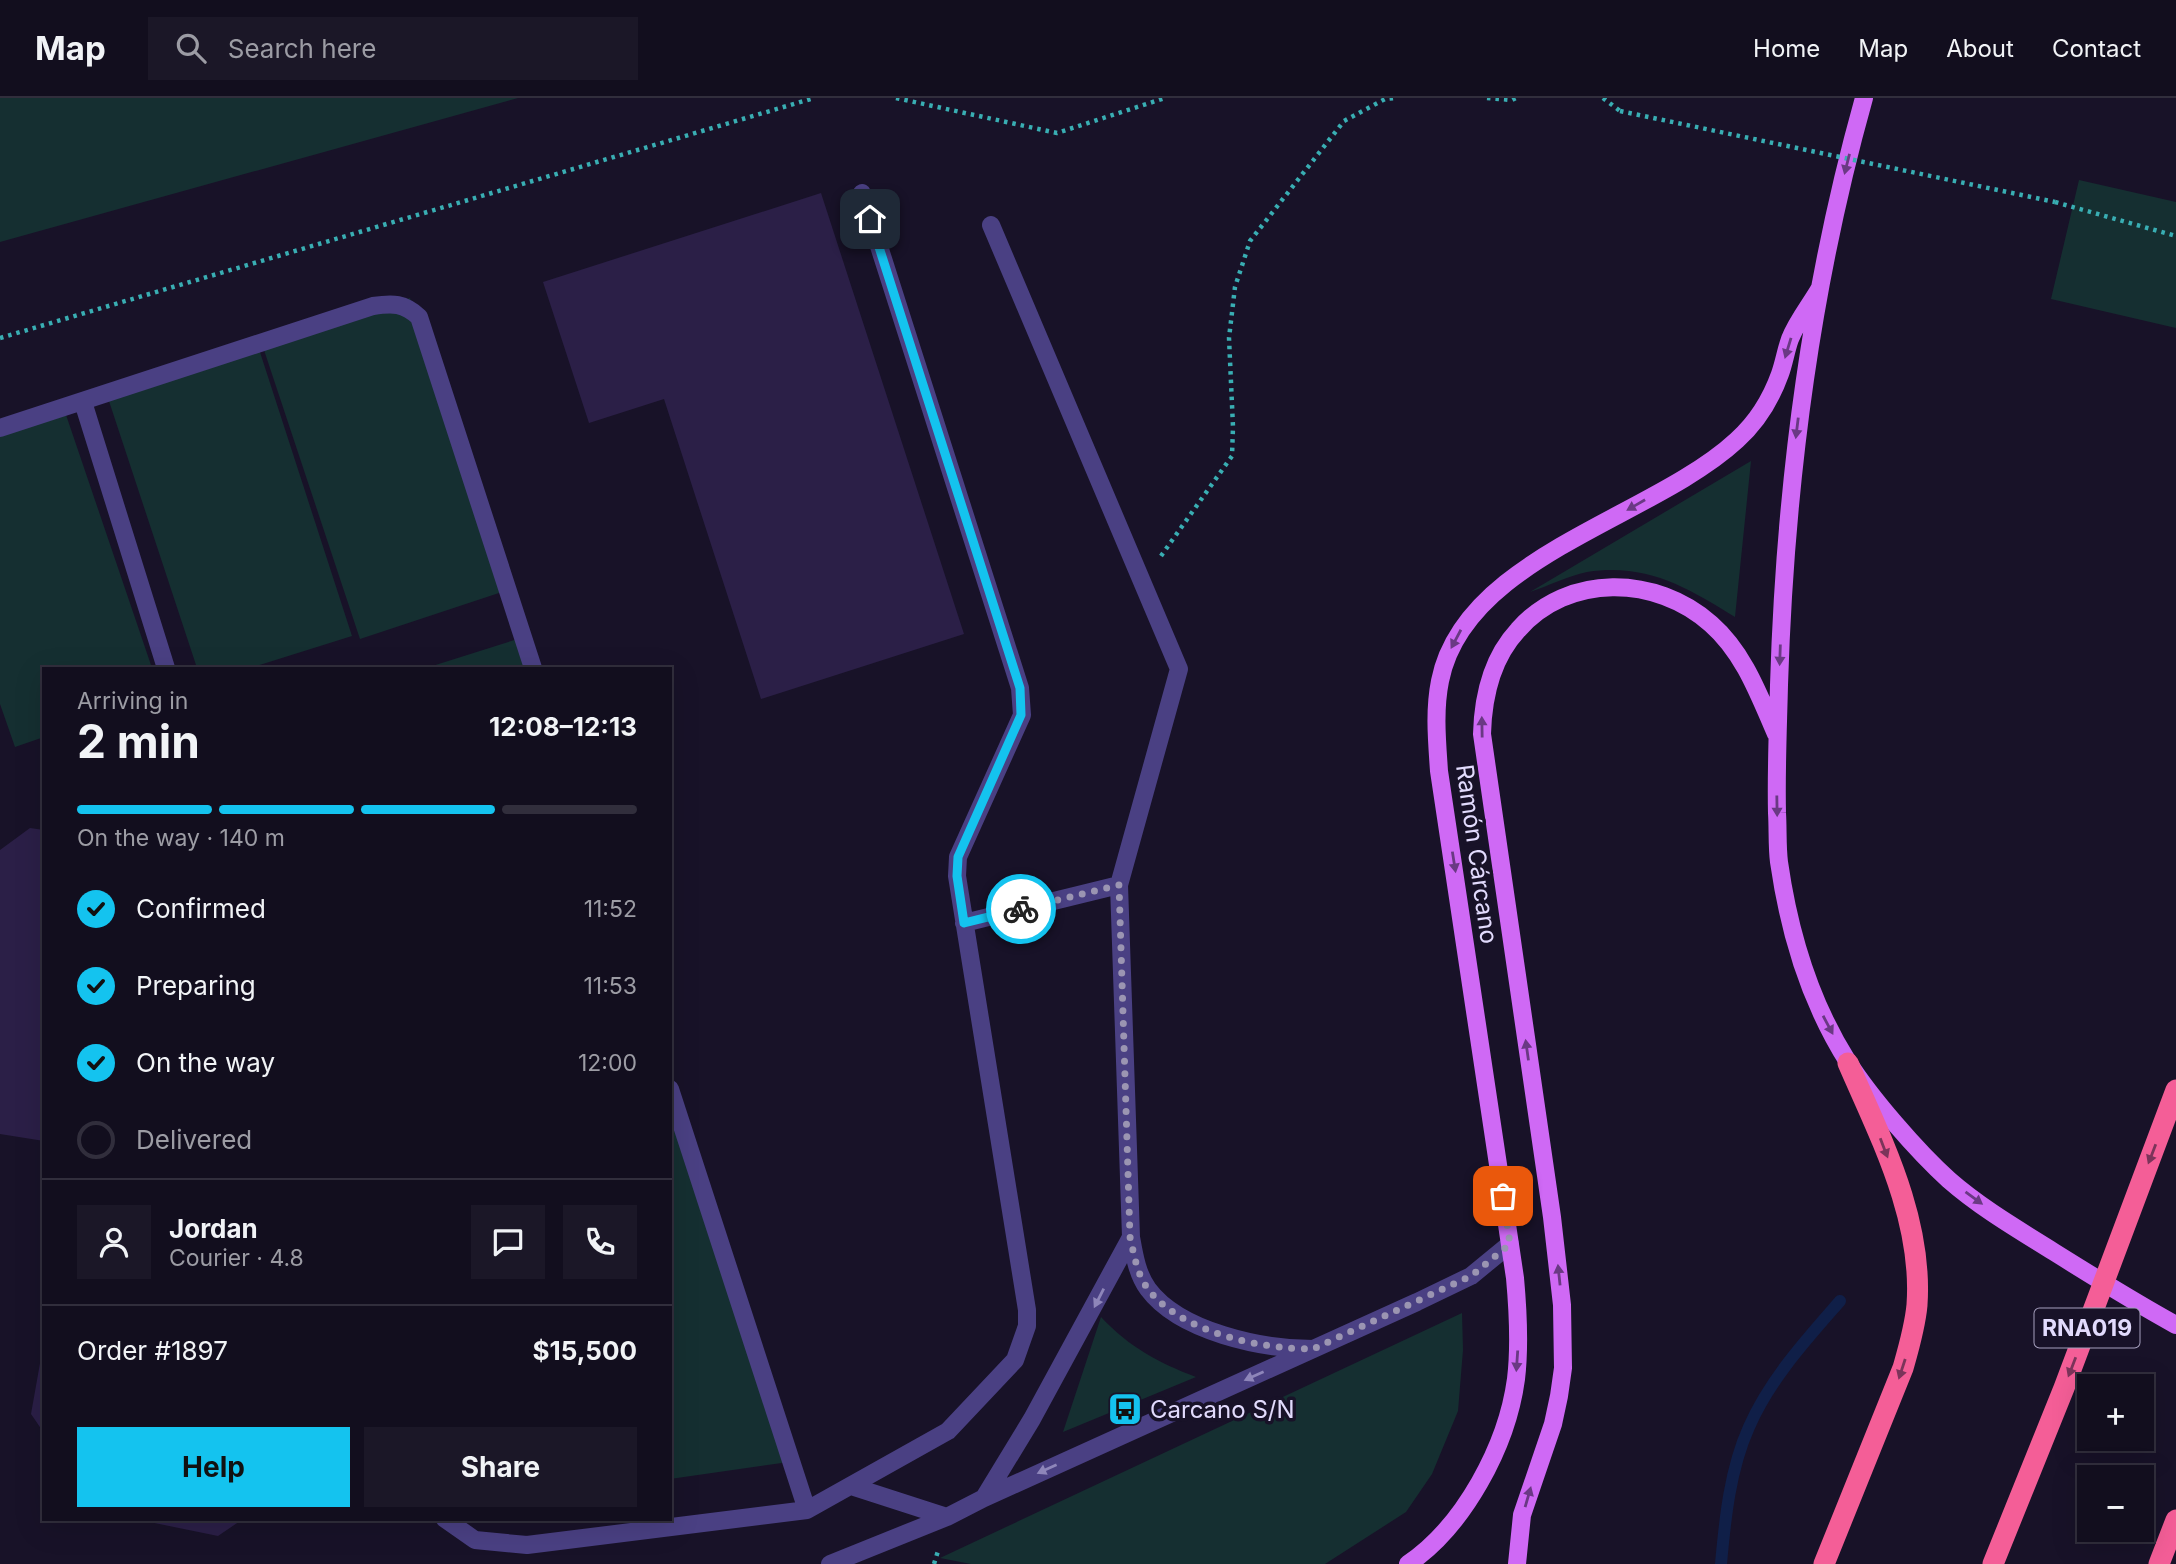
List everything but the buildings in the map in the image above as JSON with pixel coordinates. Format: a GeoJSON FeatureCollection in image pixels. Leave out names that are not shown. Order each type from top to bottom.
{"type":"FeatureCollection","features":[{"type":"Feature","properties":{"kind":"highway"},"geometry":{"type":"LineString","coordinates":[[1824,1564],[1903,1368],[1912,1338],[1917,1306],[1915,1252],[1903,1195],[1848,1063]]}},
{"type":"Feature","properties":{"kind":"highway","name":"RNA019"},"geometry":{"type":"LineString","coordinates":[[1993,1564],[2064,1388],[2176,1090]]}},
{"type":"Feature","properties":{"kind":"highway"},"geometry":{"type":"LineString","coordinates":[[2159,1564],[2176,1520]]}},
{"type":"Feature","properties":{"kind":"main road"},"geometry":{"type":"LineString","coordinates":[[1864,98],[1838,202],[1821,288],[1803,384],[1791,481],[1781,604],[1777,737],[1779,858],[1788,913],[1801,960],[1821,1012],[1848,1063],[1897,1124],[1950,1180],[2014,1227],[2176,1325]]}},
{"type":"Feature","properties":{"kind":"main road","name":"Ramón Cárcano"},"geometry":{"type":"LineString","coordinates":[[1408,1564],[1438,1540],[1455,1519],[1489,1463],[1502,1435],[1514,1389],[1518,1349],[1516,1287],[1439,771],[1436,707],[1440,679],[1447,657],[1461,630],[1478,607],[1502,585],[1527,567],[1713,460],[1738,440],[1762,412],[1773,393],[1791,337],[1821,288]]}},
{"type":"Feature","properties":{"kind":"main road","name":"Ramón Cárcano"},"geometry":{"type":"LineString","coordinates":[[1517,1564],[1522,1516],[1553,1424],[1559,1395],[1563,1367],[1562,1305],[1552,1217],[1482,734],[1482,712],[1487,690],[1503,650],[1534,614],[1559,600],[1586,591],[1637,587],[1664,594],[1690,608],[1729,642],[1750,676],[1777,737]]}},
{"type":"Feature","properties":{"kind":"street"},"geometry":{"type":"LineString","coordinates":[[448,1521],[475,1540],[527,1545],[807,1510],[948,1431],[1015,1360],[1027,1326],[1027,1310],[957,876],[958,857],[1021,715],[1020,688],[862,193]]}},
{"type":"Feature","properties":{"kind":"street"},"geometry":{"type":"LineString","coordinates":[[991,225],[1179,669],[1119,885],[1130,1237],[1136,1262],[1147,1288],[1189,1321],[1229,1337],[1256,1344],[1284,1349],[1313,1349]]}},
{"type":"Feature","properties":{"kind":"street"},"geometry":{"type":"LineString","coordinates":[[0,428],[373,306],[395,303],[409,308],[419,317],[533,667]]}},
{"type":"Feature","properties":{"kind":"street"},"geometry":{"type":"LineString","coordinates":[[83,402],[166,667]]}},
{"type":"Feature","properties":{"kind":"street"},"geometry":{"type":"LineString","coordinates":[[964,923],[1119,885]]}},
{"type":"Feature","properties":{"kind":"street"},"geometry":{"type":"LineString","coordinates":[[672,1095],[807,1510]]}},
{"type":"Feature","properties":{"kind":"street"},"geometry":{"type":"LineString","coordinates":[[984,1498],[1038,1408],[1130,1237]]}},
{"type":"Feature","properties":{"kind":"street"},"geometry":{"type":"LineString","coordinates":[[830,1564],[947,1517],[1471,1276],[1510,1244]]}},
{"type":"Feature","properties":{"kind":"street"},"geometry":{"type":"LineString","coordinates":[[851,1486],[947,1517]]}},
{"type":"Feature","properties":{"kind":"path"},"geometry":{"type":"LineString","coordinates":[[0,338],[814,98]]}},
{"type":"Feature","properties":{"kind":"path"},"geometry":{"type":"LineString","coordinates":[[896,98],[1057,133],[1165,98]]}},
{"type":"Feature","properties":{"kind":"path"},"geometry":{"type":"LineString","coordinates":[[1142,584],[1232,456],[1229,338],[1234,287],[1250,242],[1344,121],[1385,99],[1395,98]]}},
{"type":"Feature","properties":{"kind":"path"},"geometry":{"type":"LineString","coordinates":[[1487,98],[1516,98]]}},
{"type":"Feature","properties":{"kind":"path"},"geometry":{"type":"LineString","coordinates":[[1603,98],[1620,111],[2055,202],[2176,236]]}},
{"type":"Feature","properties":{"kind":"green space"},"geometry":{"type":"Polygon","coordinates":[[[0,98],[518,98],[0,242],[0,98]]]}},
{"type":"Feature","properties":{"kind":"green space"},"geometry":{"type":"Polygon","coordinates":[[[2079,180],[2176,202],[2176,328],[2051,299],[2079,180]]]}},
{"type":"Feature","properties":{"kind":"green space"},"geometry":{"type":"Polygon","coordinates":[[[410,298],[508,590],[360,639],[263,347],[410,298]]]}},
{"type":"Feature","properties":{"kind":"green space"},"geometry":{"type":"Polygon","coordinates":[[[258,346],[352,636],[253,667],[197,667],[107,395],[258,346]]]}},
{"type":"Feature","properties":{"kind":"green space"},"geometry":{"type":"Polygon","coordinates":[[[63,406],[152,667],[42,667],[42,738],[15,747],[0,704],[0,427],[63,406]]]}},
{"type":"Feature","properties":{"kind":"green space"},"geometry":{"type":"Polygon","coordinates":[[[1751,461],[1735,617],[1682,587],[1647,574],[1629,571],[1587,572],[1530,592],[1751,461]]]}},
{"type":"Feature","properties":{"kind":"green space"},"geometry":{"type":"Polygon","coordinates":[[[527,636],[537,667],[429,667],[527,636]]]}},
{"type":"Feature","properties":{"kind":"green space"},"geometry":{"type":"Polygon","coordinates":[[[672,1097],[796,1461],[672,1479],[672,1097]]]}},
{"type":"Feature","properties":{"kind":"green space"},"geometry":{"type":"Polygon","coordinates":[[[1462,1313],[1463,1350],[1458,1411],[1432,1474],[1406,1512],[1325,1564],[971,1564],[940,1558],[1462,1313]]]}},
{"type":"Feature","properties":{"kind":"green space"},"geometry":{"type":"Polygon","coordinates":[[[1101,1317],[1122,1337],[1145,1353],[1196,1377],[1063,1432],[1101,1317]]]}},
{"type":"Feature","properties":{"kind":"waterway"},"geometry":{"type":"LineString","coordinates":[[1721,1564],[1733,1477],[1749,1427],[1778,1376],[1840,1301]]}},
{"type":"Feature","properties":{"kind":"way so far"},"geometry":{"type":"LineString","coordinates":[[1021,909],[1119,885],[1130,1237],[1136,1262],[1147,1288],[1189,1321],[1229,1337],[1256,1344],[1284,1349],[1313,1349],[1471,1276],[1510,1244],[1503,1196]]}},
{"type":"Feature","properties":{"kind":"place","name":"Carcano S/N"},"geometry":{"type":"Point","coordinates":[1125,1409]}},
{"type":"Feature","properties":{"kind":"route"},"geometry":{"type":"LineString","coordinates":[[870,219],[1020,688],[1021,715],[958,857],[957,876],[964,923],[1021,909]]}}]}
